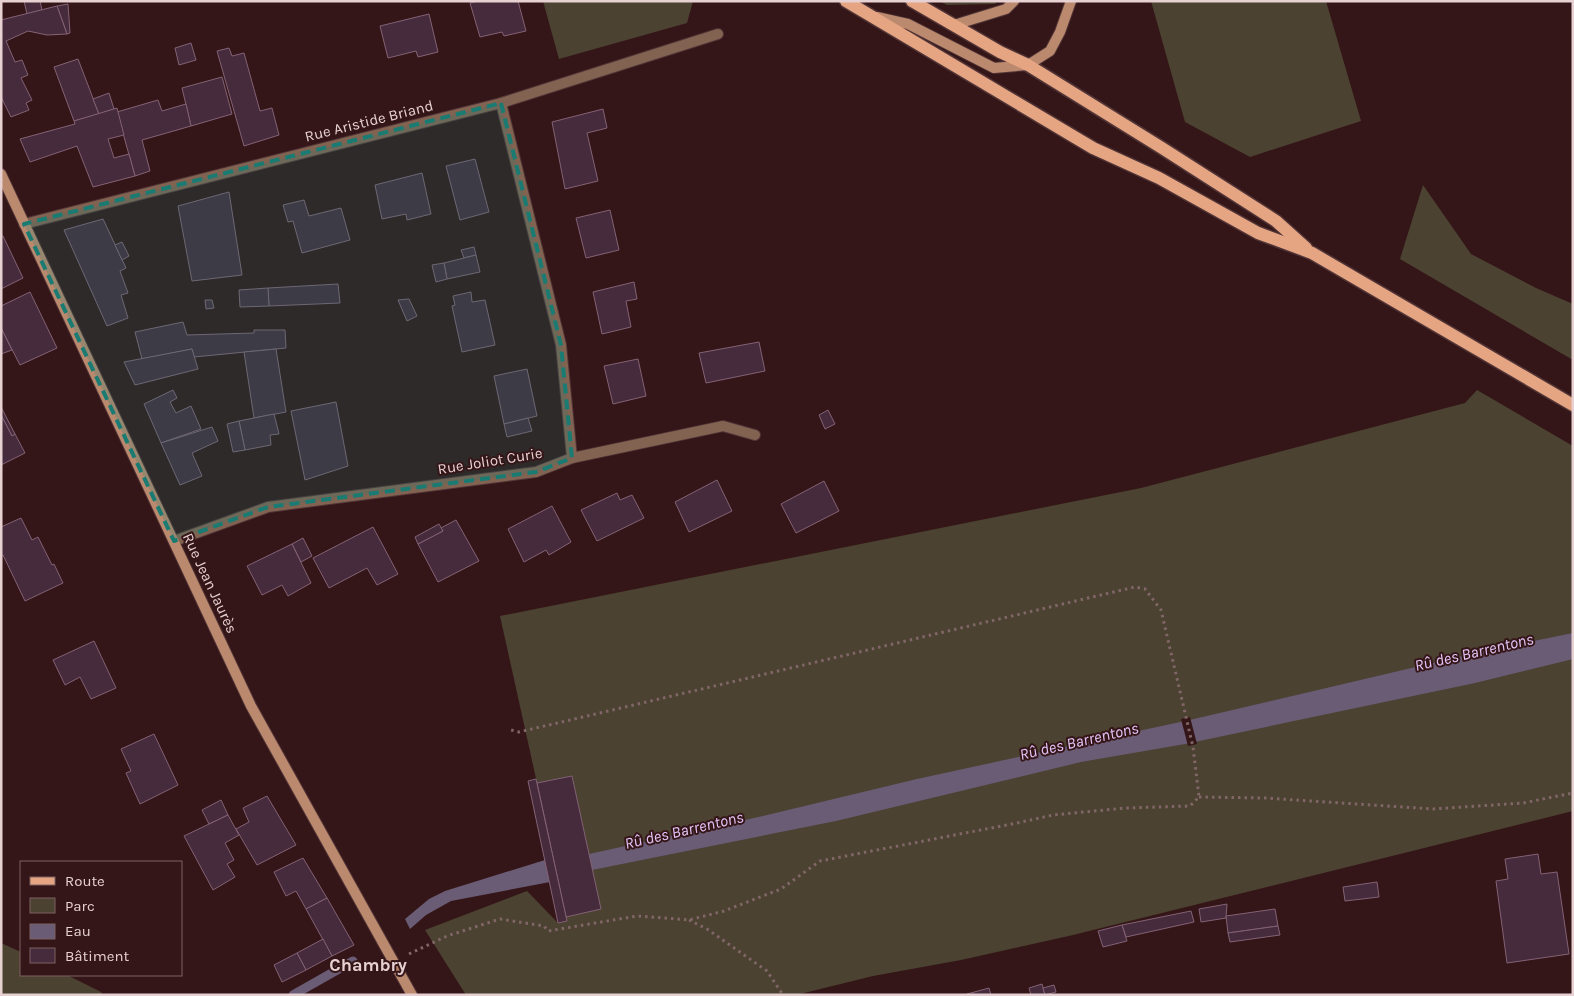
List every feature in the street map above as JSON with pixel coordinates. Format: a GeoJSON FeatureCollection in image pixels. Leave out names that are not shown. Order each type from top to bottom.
{"type":"FeatureCollection","features":[{"type":"Feature","properties":{"kind":"main road"},"geometry":{"type":"LineString","coordinates":[[846,1],[1093,148],[1159,178],[1258,233],[1312,252]]}},
{"type":"Feature","properties":{"kind":"main road"},"geometry":{"type":"LineString","coordinates":[[912,1],[1000,52],[1028,65],[1276,221],[1312,252],[1573,405]]}},
{"type":"Feature","properties":{"kind":"main road"},"geometry":{"type":"LineString","coordinates":[[954,25],[1006,9],[1014,1]]}},
{"type":"Feature","properties":{"kind":"main road"},"geometry":{"type":"LineString","coordinates":[[871,16],[908,24],[994,68],[1028,65],[1050,51],[1060,32],[1070,1]]}},
{"type":"Feature","properties":{"kind":"main road","name":"Rue Jean Jaurès"},"geometry":{"type":"LineString","coordinates":[[1,174],[251,706],[412,995]]}},
{"type":"Feature","properties":{"kind":"street","name":"Rue Aristide Briand"},"geometry":{"type":"LineString","coordinates":[[24,224],[501,102],[718,34]]}},
{"type":"Feature","properties":{"kind":"street"},"geometry":{"type":"LineString","coordinates":[[501,102],[561,345],[572,458]]}},
{"type":"Feature","properties":{"kind":"street","name":"Rue Joliot Curie"},"geometry":{"type":"LineString","coordinates":[[174,541],[268,507],[536,472],[572,458],[723,426],[755,435]]}},
{"type":"Feature","properties":{"kind":"path"},"geometry":{"type":"LineString","coordinates":[[512,730],[519,732],[1135,586],[1145,589],[1161,610],[1193,747],[1199,797]]}},
{"type":"Feature","properties":{"kind":"path"},"geometry":{"type":"LineString","coordinates":[[393,962],[447,936],[500,919],[544,926],[548,931],[637,916],[689,920],[724,911],[780,889],[820,861],[1053,815],[1125,808],[1190,806],[1199,797],[1265,798],[1433,810],[1524,803],[1573,794]]}},
{"type":"Feature","properties":{"kind":"path"},"geometry":{"type":"LineString","coordinates":[[689,920],[707,929],[767,972],[783,995]]}},
{"type":"Feature","properties":{"kind":"highlighted area"},"geometry":{"type":"Polygon","coordinates":[[[501,103],[561,345],[572,458],[536,472],[268,507],[174,541],[24,224],[501,103]]]}},
{"type":"Feature","properties":{"kind":"green space"},"geometry":{"type":"Polygon","coordinates":[[[543,1],[693,1],[687,23],[559,59],[543,1]]]}},
{"type":"Feature","properties":{"kind":"green space"},"geometry":{"type":"Polygon","coordinates":[[[939,1],[997,1],[995,4],[947,5],[939,1]]]}},
{"type":"Feature","properties":{"kind":"green space"},"geometry":{"type":"Polygon","coordinates":[[[1151,1],[1326,1],[1361,121],[1250,157],[1185,122],[1151,1]]]}},
{"type":"Feature","properties":{"kind":"green space"},"geometry":{"type":"Polygon","coordinates":[[[1423,185],[1471,254],[1536,288],[1573,304],[1573,360],[1400,259],[1423,185]]]}},
{"type":"Feature","properties":{"kind":"green space"},"geometry":{"type":"Polygon","coordinates":[[[1477,390],[1573,446],[1573,811],[1073,935],[961,960],[873,976],[796,995],[466,995],[425,930],[527,891],[558,923],[567,921],[566,917],[600,909],[572,776],[537,783],[500,616],[1141,488],[1465,403],[1477,390]]]}},
{"type":"Feature","properties":{"kind":"green space"},"geometry":{"type":"Polygon","coordinates":[[[1,943],[20,952],[20,976],[69,976],[101,992],[103,995],[1,995],[1,943]]]}},
{"type":"Feature","properties":{"kind":"water"},"geometry":{"type":"Polygon","coordinates":[[[1573,633],[1573,659],[1475,683],[1185,744],[1081,762],[836,821],[592,870],[589,854],[763,816],[917,779],[1194,719],[1471,654],[1573,633]]]}},
{"type":"Feature","properties":{"kind":"water"},"geometry":{"type":"Polygon","coordinates":[[[545,860],[550,882],[451,901],[426,915],[410,929],[405,919],[429,899],[445,891],[545,860]]]}},
{"type":"Feature","properties":{"kind":"pier"},"geometry":{"type":"Polygon","coordinates":[[[1190,717],[1197,744],[1188,746],[1181,719],[1190,717]]]}},
{"type":"Feature","properties":{"kind":"building"},"geometry":{"type":"Polygon","coordinates":[[[24,1],[40,1],[42,10],[27,14],[24,1]]]}},
{"type":"Feature","properties":{"kind":"building"},"geometry":{"type":"Polygon","coordinates":[[[478,1],[518,1],[526,31],[504,36],[502,32],[480,37],[470,3],[478,1]]]}},
{"type":"Feature","properties":{"kind":"building"},"geometry":{"type":"Polygon","coordinates":[[[68,4],[70,33],[67,34],[57,6],[68,4]]]}},
{"type":"Feature","properties":{"kind":"building"},"geometry":{"type":"Polygon","coordinates":[[[57,6],[67,34],[47,35],[28,31],[6,41],[15,62],[22,60],[28,75],[21,78],[32,100],[26,103],[29,110],[11,117],[1,97],[1,20],[57,6]]]}},
{"type":"Feature","properties":{"kind":"building"},"geometry":{"type":"Polygon","coordinates":[[[429,14],[438,52],[418,57],[416,51],[388,58],[380,26],[429,14]]]}},
{"type":"Feature","properties":{"kind":"building"},"geometry":{"type":"Polygon","coordinates":[[[191,43],[196,60],[179,65],[175,48],[191,43]]]}},
{"type":"Feature","properties":{"kind":"building"},"geometry":{"type":"Polygon","coordinates":[[[229,48],[232,56],[244,53],[260,111],[272,108],[279,135],[244,146],[217,51],[229,48]]]}},
{"type":"Feature","properties":{"kind":"building"},"geometry":{"type":"Polygon","coordinates":[[[78,59],[99,114],[74,121],[54,67],[78,59]]]}},
{"type":"Feature","properties":{"kind":"building"},"geometry":{"type":"Polygon","coordinates":[[[222,77],[232,114],[191,126],[182,88],[222,77]]]}},
{"type":"Feature","properties":{"kind":"building"},"geometry":{"type":"Polygon","coordinates":[[[109,93],[114,109],[99,114],[93,99],[109,93]]]}},
{"type":"Feature","properties":{"kind":"building"},"geometry":{"type":"Polygon","coordinates":[[[158,100],[162,111],[186,104],[191,126],[142,140],[150,171],[135,176],[117,112],[158,100]]]}},
{"type":"Feature","properties":{"kind":"building"},"geometry":{"type":"Polygon","coordinates":[[[117,108],[124,135],[108,139],[114,158],[129,154],[135,176],[93,187],[77,146],[30,162],[20,139],[75,124],[74,121],[117,108]]]}},
{"type":"Feature","properties":{"kind":"building"},"geometry":{"type":"Polygon","coordinates":[[[603,109],[607,128],[587,133],[598,181],[565,189],[552,122],[603,109]]]}},
{"type":"Feature","properties":{"kind":"building"},"geometry":{"type":"Polygon","coordinates":[[[475,159],[489,212],[460,220],[446,166],[475,159]]]}},
{"type":"Feature","properties":{"kind":"building"},"geometry":{"type":"Polygon","coordinates":[[[422,173],[431,214],[407,220],[406,214],[382,219],[375,185],[422,173]]]}},
{"type":"Feature","properties":{"kind":"building"},"geometry":{"type":"Polygon","coordinates":[[[229,192],[242,275],[192,281],[178,206],[229,192]]]}},
{"type":"Feature","properties":{"kind":"building"},"geometry":{"type":"Polygon","coordinates":[[[304,200],[309,216],[341,208],[350,240],[302,253],[293,221],[288,222],[283,205],[304,200]]]}},
{"type":"Feature","properties":{"kind":"building"},"geometry":{"type":"Polygon","coordinates":[[[610,210],[619,250],[586,258],[576,218],[610,210]]]}},
{"type":"Feature","properties":{"kind":"building"},"geometry":{"type":"Polygon","coordinates":[[[103,219],[126,268],[120,271],[128,293],[121,295],[128,318],[107,326],[64,230],[103,219]]]}},
{"type":"Feature","properties":{"kind":"building"},"geometry":{"type":"Polygon","coordinates":[[[1,236],[3,236],[23,278],[1,289],[1,236]]]}},
{"type":"Feature","properties":{"kind":"building"},"geometry":{"type":"Polygon","coordinates":[[[122,242],[129,256],[122,260],[115,245],[122,242]]]}},
{"type":"Feature","properties":{"kind":"building"},"geometry":{"type":"Polygon","coordinates":[[[474,247],[476,255],[464,258],[461,250],[474,247]]]}},
{"type":"Feature","properties":{"kind":"building"},"geometry":{"type":"Polygon","coordinates":[[[476,255],[480,272],[447,279],[444,263],[476,255]]]}},
{"type":"Feature","properties":{"kind":"building"},"geometry":{"type":"Polygon","coordinates":[[[444,263],[447,279],[436,282],[432,265],[444,263]]]}},
{"type":"Feature","properties":{"kind":"building"},"geometry":{"type":"Polygon","coordinates":[[[634,282],[637,299],[626,301],[631,327],[602,334],[593,292],[634,282]]]}},
{"type":"Feature","properties":{"kind":"building"},"geometry":{"type":"Polygon","coordinates":[[[338,284],[340,303],[269,306],[268,288],[338,284]]]}},
{"type":"Feature","properties":{"kind":"building"},"geometry":{"type":"Polygon","coordinates":[[[268,288],[269,306],[240,307],[239,290],[268,288]]]}},
{"type":"Feature","properties":{"kind":"building"},"geometry":{"type":"Polygon","coordinates":[[[30,292],[57,348],[20,365],[1,328],[1,306],[30,292]]]}},
{"type":"Feature","properties":{"kind":"building"},"geometry":{"type":"Polygon","coordinates":[[[471,292],[472,302],[485,300],[495,345],[462,352],[452,306],[455,305],[453,296],[471,292]]]}},
{"type":"Feature","properties":{"kind":"building"},"geometry":{"type":"Polygon","coordinates":[[[409,299],[417,316],[407,321],[398,300],[409,299]]]}},
{"type":"Feature","properties":{"kind":"building"},"geometry":{"type":"Polygon","coordinates":[[[205,300],[212,300],[214,308],[206,309],[205,300]]]}},
{"type":"Feature","properties":{"kind":"building"},"geometry":{"type":"Polygon","coordinates":[[[183,322],[187,335],[254,333],[254,330],[285,330],[286,348],[194,357],[192,349],[142,359],[135,332],[183,322]]]}},
{"type":"Feature","properties":{"kind":"building"},"geometry":{"type":"Polygon","coordinates":[[[1,328],[12,350],[1,354],[1,328]]]}},
{"type":"Feature","properties":{"kind":"building"},"geometry":{"type":"Polygon","coordinates":[[[759,342],[765,371],[706,383],[699,353],[759,342]]]}},
{"type":"Feature","properties":{"kind":"building"},"geometry":{"type":"Polygon","coordinates":[[[192,349],[198,369],[135,385],[124,362],[192,349]]]}},
{"type":"Feature","properties":{"kind":"building"},"geometry":{"type":"Polygon","coordinates":[[[276,349],[286,412],[254,418],[244,352],[276,349]]]}},
{"type":"Feature","properties":{"kind":"building"},"geometry":{"type":"Polygon","coordinates":[[[638,359],[646,396],[613,404],[604,366],[638,359]]]}},
{"type":"Feature","properties":{"kind":"building"},"geometry":{"type":"Polygon","coordinates":[[[527,369],[537,416],[504,424],[494,376],[527,369]]]}},
{"type":"Feature","properties":{"kind":"building"},"geometry":{"type":"Polygon","coordinates":[[[173,390],[177,398],[170,402],[176,413],[191,406],[201,429],[161,443],[144,404],[173,390]]]}},
{"type":"Feature","properties":{"kind":"building"},"geometry":{"type":"Polygon","coordinates":[[[336,402],[348,466],[305,480],[291,411],[336,402]]]}},
{"type":"Feature","properties":{"kind":"building"},"geometry":{"type":"Polygon","coordinates":[[[1,407],[15,434],[12,436],[1,415],[1,407]]]}},
{"type":"Feature","properties":{"kind":"building"},"geometry":{"type":"Polygon","coordinates":[[[828,410],[835,424],[825,429],[819,415],[828,410]]]}},
{"type":"Feature","properties":{"kind":"building"},"geometry":{"type":"Polygon","coordinates":[[[274,414],[279,434],[270,435],[271,445],[245,450],[239,421],[274,414]]]}},
{"type":"Feature","properties":{"kind":"building"},"geometry":{"type":"Polygon","coordinates":[[[1,415],[12,436],[15,434],[25,453],[1,465],[1,415]]]}},
{"type":"Feature","properties":{"kind":"building"},"geometry":{"type":"Polygon","coordinates":[[[528,418],[532,431],[507,437],[504,424],[528,418]]]}},
{"type":"Feature","properties":{"kind":"building"},"geometry":{"type":"Polygon","coordinates":[[[239,421],[245,450],[233,452],[227,424],[239,421]]]}},
{"type":"Feature","properties":{"kind":"building"},"geometry":{"type":"Polygon","coordinates":[[[212,427],[218,441],[192,453],[202,476],[180,485],[161,443],[212,427]]]}},
{"type":"Feature","properties":{"kind":"building"},"geometry":{"type":"Polygon","coordinates":[[[717,480],[732,511],[689,532],[675,502],[717,480]]]}},
{"type":"Feature","properties":{"kind":"building"},"geometry":{"type":"Polygon","coordinates":[[[824,481],[839,511],[796,533],[781,504],[824,481]]]}},
{"type":"Feature","properties":{"kind":"building"},"geometry":{"type":"Polygon","coordinates":[[[617,493],[620,500],[632,495],[644,518],[597,541],[581,510],[617,493]]]}},
{"type":"Feature","properties":{"kind":"building"},"geometry":{"type":"Polygon","coordinates":[[[552,506],[571,542],[549,555],[546,550],[524,562],[508,529],[552,506]]]}},
{"type":"Feature","properties":{"kind":"building"},"geometry":{"type":"Polygon","coordinates":[[[21,518],[32,540],[38,537],[63,583],[25,601],[3,555],[1,556],[1,527],[21,518]]]}},
{"type":"Feature","properties":{"kind":"building"},"geometry":{"type":"Polygon","coordinates":[[[456,520],[479,561],[438,582],[418,544],[443,531],[441,528],[456,520]]]}},
{"type":"Feature","properties":{"kind":"building"},"geometry":{"type":"Polygon","coordinates":[[[439,524],[443,531],[418,544],[415,537],[439,524]]]}},
{"type":"Feature","properties":{"kind":"building"},"geometry":{"type":"Polygon","coordinates":[[[373,527],[398,574],[377,585],[367,568],[329,588],[313,558],[373,527]]]}},
{"type":"Feature","properties":{"kind":"building"},"geometry":{"type":"Polygon","coordinates":[[[303,538],[312,556],[301,562],[292,544],[303,538]]]}},
{"type":"Feature","properties":{"kind":"building"},"geometry":{"type":"Polygon","coordinates":[[[292,544],[311,583],[288,596],[282,585],[262,595],[247,566],[292,544]]]}},
{"type":"Feature","properties":{"kind":"building"},"geometry":{"type":"Polygon","coordinates":[[[94,641],[116,688],[91,699],[80,677],[65,685],[53,660],[94,641]]]}},
{"type":"Feature","properties":{"kind":"building"},"geometry":{"type":"Polygon","coordinates":[[[154,734],[178,785],[140,804],[126,773],[131,771],[121,749],[154,734]]]}},
{"type":"Feature","properties":{"kind":"building"},"geometry":{"type":"Polygon","coordinates":[[[572,776],[601,909],[566,917],[537,783],[572,776]]]}},
{"type":"Feature","properties":{"kind":"building"},"geometry":{"type":"Polygon","coordinates":[[[536,779],[567,921],[558,923],[528,781],[536,779]]]}},
{"type":"Feature","properties":{"kind":"building"},"geometry":{"type":"Polygon","coordinates":[[[267,796],[296,845],[257,865],[236,829],[249,822],[243,808],[267,796]]]}},
{"type":"Feature","properties":{"kind":"building"},"geometry":{"type":"Polygon","coordinates":[[[221,800],[228,815],[209,824],[202,810],[221,800]]]}},
{"type":"Feature","properties":{"kind":"building"},"geometry":{"type":"Polygon","coordinates":[[[228,815],[239,835],[225,843],[234,860],[227,864],[235,877],[213,890],[184,836],[228,815]]]}},
{"type":"Feature","properties":{"kind":"building"},"geometry":{"type":"Polygon","coordinates":[[[1538,854],[1541,874],[1557,872],[1569,954],[1507,963],[1496,881],[1508,879],[1505,859],[1538,854]]]}},
{"type":"Feature","properties":{"kind":"building"},"geometry":{"type":"Polygon","coordinates":[[[303,858],[327,898],[306,909],[296,891],[286,896],[274,872],[303,858]]]}},
{"type":"Feature","properties":{"kind":"building"},"geometry":{"type":"Polygon","coordinates":[[[1377,882],[1379,897],[1345,901],[1343,887],[1377,882]]]}},
{"type":"Feature","properties":{"kind":"building"},"geometry":{"type":"Polygon","coordinates":[[[327,898],[354,945],[332,956],[306,909],[327,898]]]}},
{"type":"Feature","properties":{"kind":"building"},"geometry":{"type":"Polygon","coordinates":[[[1227,904],[1226,918],[1201,922],[1199,909],[1227,904]]]}},
{"type":"Feature","properties":{"kind":"building"},"geometry":{"type":"Polygon","coordinates":[[[1275,909],[1278,926],[1228,933],[1226,916],[1275,909]]]}},
{"type":"Feature","properties":{"kind":"building"},"geometry":{"type":"Polygon","coordinates":[[[1191,911],[1194,922],[1126,937],[1122,925],[1191,911]]]}},
{"type":"Feature","properties":{"kind":"building"},"geometry":{"type":"Polygon","coordinates":[[[1122,925],[1127,941],[1103,947],[1098,931],[1122,925]]]}},
{"type":"Feature","properties":{"kind":"building"},"geometry":{"type":"Polygon","coordinates":[[[1278,926],[1280,935],[1230,942],[1228,933],[1278,926]]]}},
{"type":"Feature","properties":{"kind":"building"},"geometry":{"type":"Polygon","coordinates":[[[323,939],[332,956],[306,970],[297,953],[323,939]]]}},
{"type":"Feature","properties":{"kind":"building"},"geometry":{"type":"Polygon","coordinates":[[[297,953],[306,970],[282,982],[274,965],[297,953]]]}},
{"type":"Feature","properties":{"kind":"building"},"geometry":{"type":"Polygon","coordinates":[[[1042,984],[1045,995],[1031,995],[1029,988],[1042,984]]]}},
{"type":"Feature","properties":{"kind":"building"},"geometry":{"type":"Polygon","coordinates":[[[1054,985],[1056,992],[1045,995],[1043,988],[1054,985]]]}},
{"type":"Feature","properties":{"kind":"building"},"geometry":{"type":"Polygon","coordinates":[[[989,988],[991,995],[967,994],[989,988]]]}},
{"type":"Feature","properties":{"kind":"waterway","name":"Rû des Barrentons"},"geometry":{"type":"LineString","coordinates":[[293,995],[353,961]]}},
{"type":"Feature","properties":{"kind":"district","name":"Chambry"},"geometry":{"type":"Point","coordinates":[368,965]}}]}
